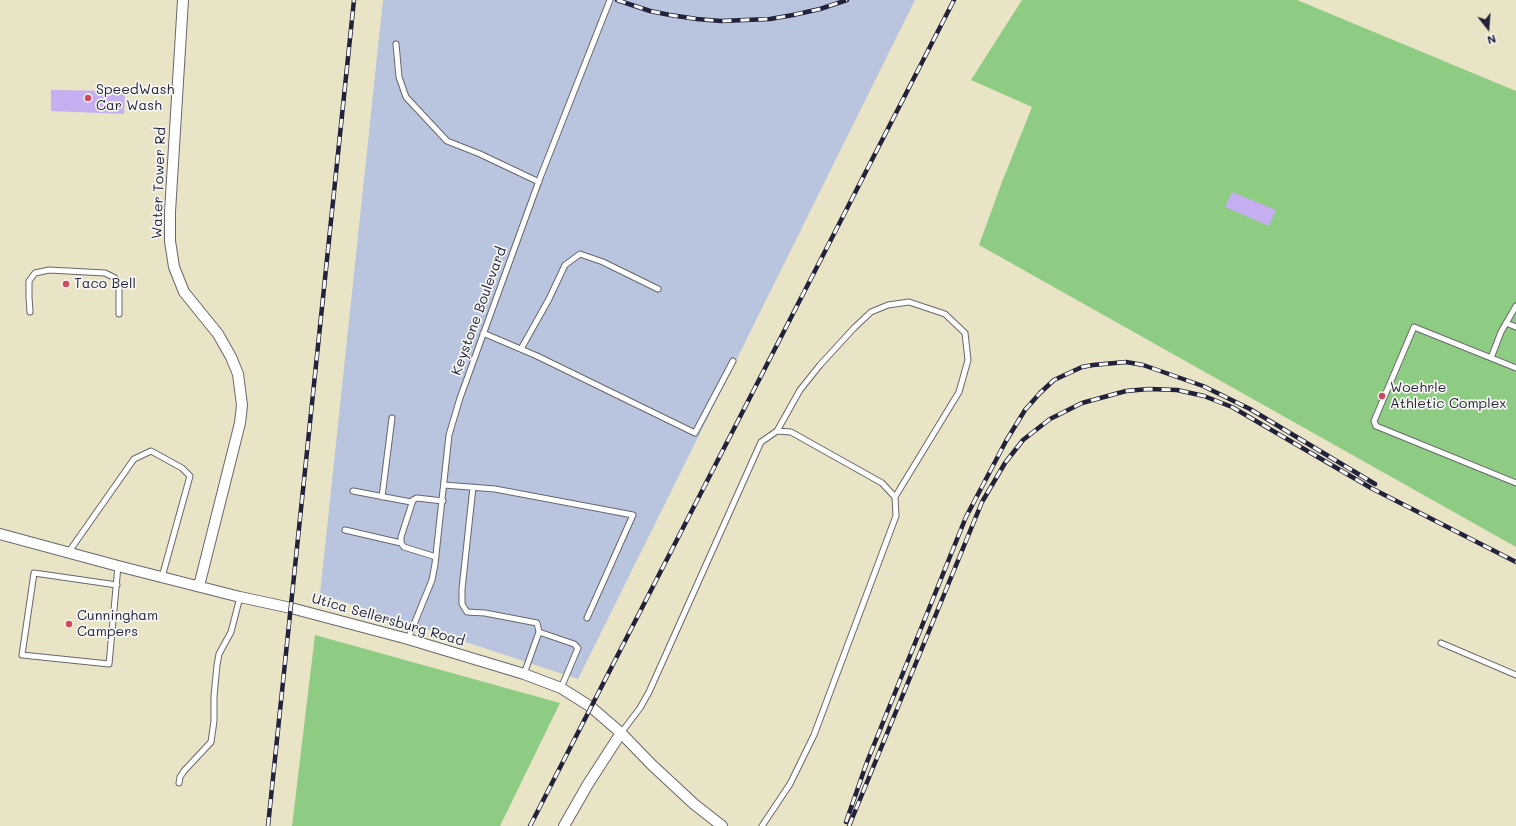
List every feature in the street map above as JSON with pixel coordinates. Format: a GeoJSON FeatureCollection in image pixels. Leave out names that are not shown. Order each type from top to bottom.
{"type":"FeatureCollection","features":[{"type":"Feature","properties":{"kind":"street","name":"Water Tower Rd"},"geometry":{"type":"LineString","coordinates":[[182,0],[170,212],[170,241],[174,268],[184,292],[218,334],[231,357],[238,374],[242,405],[240,424],[199,586]]}},
{"type":"Feature","properties":{"kind":"street","name":"Utica Sellersburg Road"},"geometry":{"type":"LineString","coordinates":[[0,534],[118,566],[240,597],[291,608],[408,639],[524,674],[561,688],[591,707],[621,733],[652,766],[688,800],[722,826]]}},
{"type":"Feature","properties":{"kind":"street"},"geometry":{"type":"LineString","coordinates":[[564,826],[588,784],[621,733]]}},
{"type":"Feature","properties":{"kind":"lane","name":"Keystone Boulevard"},"geometry":{"type":"LineString","coordinates":[[408,639],[432,580],[443,501],[449,435],[460,398],[539,182],[610,0]]}},
{"type":"Feature","properties":{"kind":"lane"},"geometry":{"type":"LineString","coordinates":[[396,44],[399,77],[406,97],[447,141],[480,154],[539,182]]}},
{"type":"Feature","properties":{"kind":"lane"},"geometry":{"type":"LineString","coordinates":[[521,349],[549,299],[565,265],[580,254],[602,262],[658,289]]}},
{"type":"Feature","properties":{"kind":"lane"},"geometry":{"type":"LineString","coordinates":[[30,312],[29,280],[35,273],[48,270],[105,273],[115,278],[119,288],[119,314]]}},
{"type":"Feature","properties":{"kind":"lane"},"geometry":{"type":"LineString","coordinates":[[621,733],[640,708],[649,692],[761,442],[777,431],[800,390],[820,365],[871,312],[888,305],[909,302],[945,314],[965,333],[968,360],[959,392],[895,497],[896,516],[814,735],[790,784],[762,826]]}},
{"type":"Feature","properties":{"kind":"lane"},"geometry":{"type":"LineString","coordinates":[[1491,358],[1506,323],[1516,306]]}},
{"type":"Feature","properties":{"kind":"lane"},"geometry":{"type":"LineString","coordinates":[[1506,323],[1516,327]]}},
{"type":"Feature","properties":{"kind":"lane"},"geometry":{"type":"LineString","coordinates":[[1516,368],[1414,327],[1374,421],[1376,426],[1516,483]]}},
{"type":"Feature","properties":{"kind":"lane"},"geometry":{"type":"LineString","coordinates":[[483,333],[521,349],[695,433],[733,361]]}},
{"type":"Feature","properties":{"kind":"lane"},"geometry":{"type":"LineString","coordinates":[[382,497],[392,418]]}},
{"type":"Feature","properties":{"kind":"lane"},"geometry":{"type":"LineString","coordinates":[[777,431],[791,432],[882,483],[895,497]]}},
{"type":"Feature","properties":{"kind":"lane"},"geometry":{"type":"LineString","coordinates":[[68,553],[134,459],[151,451],[182,468],[190,476],[162,577]]}},
{"type":"Feature","properties":{"kind":"lane"},"geometry":{"type":"LineString","coordinates":[[444,485],[495,489],[633,516],[587,618]]}},
{"type":"Feature","properties":{"kind":"lane"},"geometry":{"type":"LineString","coordinates":[[473,487],[462,589],[462,604],[467,612],[485,613],[537,623],[539,632],[524,674]]}},
{"type":"Feature","properties":{"kind":"lane"},"geometry":{"type":"LineString","coordinates":[[353,491],[411,502]]}},
{"type":"Feature","properties":{"kind":"lane"},"geometry":{"type":"LineString","coordinates":[[401,543],[401,537],[411,502],[413,500],[417,498],[443,501]]}},
{"type":"Feature","properties":{"kind":"lane"},"geometry":{"type":"LineString","coordinates":[[345,530],[401,543],[404,547],[436,557]]}},
{"type":"Feature","properties":{"kind":"lane"},"geometry":{"type":"LineString","coordinates":[[117,585],[34,573],[22,655],[109,664],[117,585],[118,566]]}},
{"type":"Feature","properties":{"kind":"lane"},"geometry":{"type":"LineString","coordinates":[[179,783],[180,777],[184,771],[211,742],[219,654],[231,632],[240,597]]}},
{"type":"Feature","properties":{"kind":"lane"},"geometry":{"type":"LineString","coordinates":[[539,632],[574,644],[578,648],[561,688]]}},
{"type":"Feature","properties":{"kind":"lane"},"geometry":{"type":"LineString","coordinates":[[1441,643],[1516,675]]}},
{"type":"Feature","properties":{"kind":"shaded area"},"geometry":{"type":"Polygon","coordinates":[[[383,0],[915,0],[578,679],[320,594],[383,0]]]}},
{"type":"Feature","properties":{"kind":"green space","name":"Woehrle Athletic Complex"},"geometry":{"type":"Polygon","coordinates":[[[1022,0],[1297,0],[1516,91],[1516,547],[979,245],[1032,107],[971,80],[1022,0]]]}},
{"type":"Feature","properties":{"kind":"green space"},"geometry":{"type":"Polygon","coordinates":[[[315,635],[560,703],[500,826],[292,826],[315,635]]]}},
{"type":"Feature","properties":{"kind":"building","name":"SpeedWash Car Wash"},"geometry":{"type":"Polygon","coordinates":[[[51,90],[125,91],[124,114],[51,111],[51,90]]]}},
{"type":"Feature","properties":{"kind":"building"},"geometry":{"type":"Polygon","coordinates":[[[1232,192],[1276,210],[1269,226],[1225,207],[1232,192]]]}},
{"type":"Feature","properties":{"kind":"railway"},"geometry":{"type":"LineString","coordinates":[[268,826],[354,0]]}},
{"type":"Feature","properties":{"kind":"railway"},"geometry":{"type":"LineString","coordinates":[[617,0],[650,11],[697,19],[721,21],[770,19],[820,9],[847,0]]}},
{"type":"Feature","properties":{"kind":"railway"},"geometry":{"type":"LineString","coordinates":[[530,826],[954,0]]}},
{"type":"Feature","properties":{"kind":"railway"},"geometry":{"type":"LineString","coordinates":[[846,822],[867,762],[966,517],[1006,441],[1025,410],[1054,380],[1082,367],[1093,365],[1126,362],[1143,365],[1203,386],[1250,409],[1375,484]]}},
{"type":"Feature","properties":{"kind":"railway"},"geometry":{"type":"LineString","coordinates":[[849,826],[982,502],[1005,463],[1023,440],[1050,419],[1082,403],[1126,391],[1149,389],[1177,390],[1204,396],[1232,407],[1371,488],[1516,562]]}},
{"type":"Feature","properties":{"kind":"place","name":"SpeedWash Car Wash"},"geometry":{"type":"Point","coordinates":[88,98]}},
{"type":"Feature","properties":{"kind":"place","name":"Taco Bell"},"geometry":{"type":"Point","coordinates":[66,284]}},
{"type":"Feature","properties":{"kind":"place","name":"Woehrle Athletic Complex"},"geometry":{"type":"Point","coordinates":[1382,396]}},
{"type":"Feature","properties":{"kind":"place","name":"Cunningham Campers"},"geometry":{"type":"Point","coordinates":[69,624]}}]}
